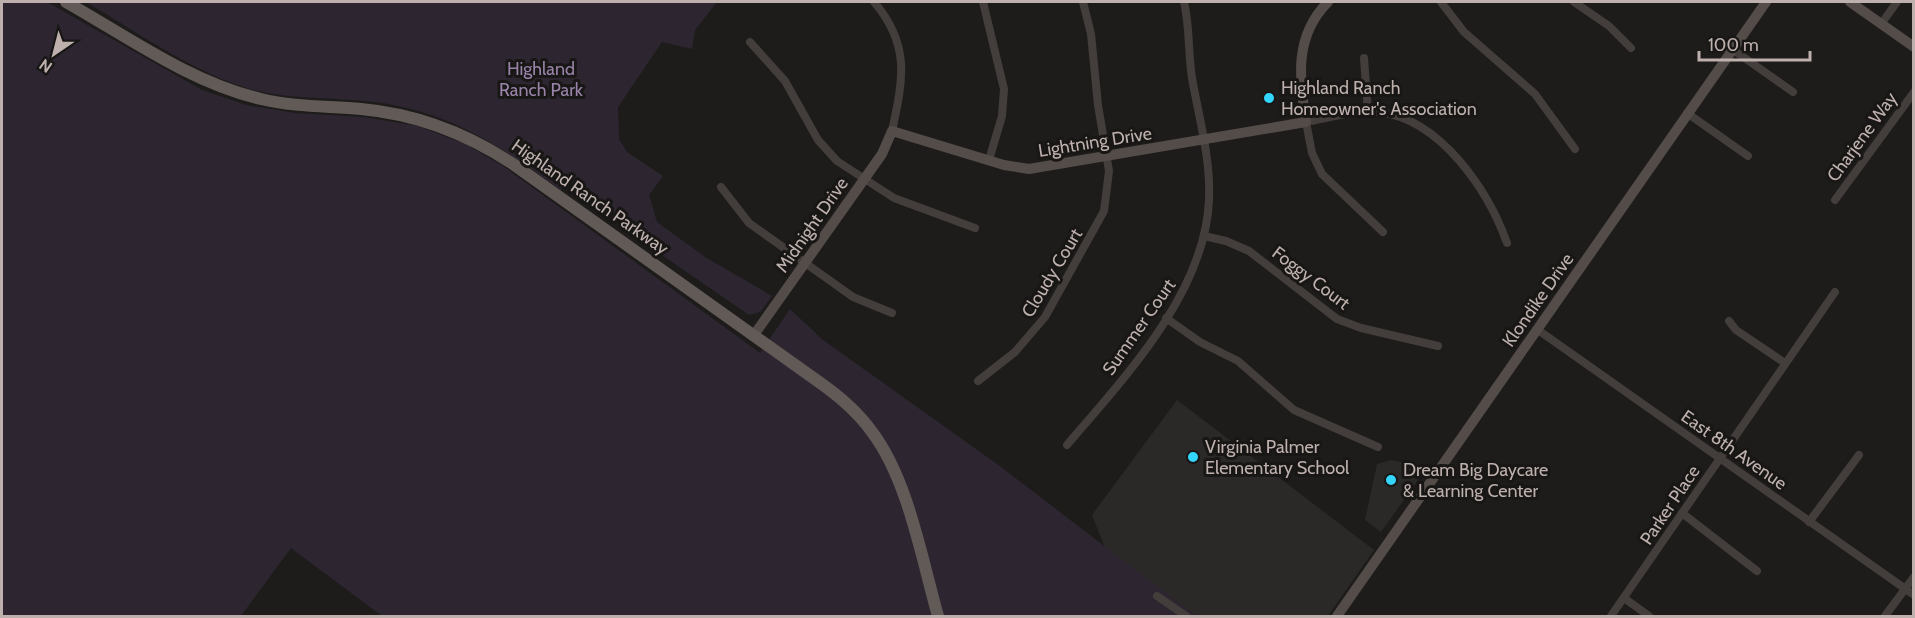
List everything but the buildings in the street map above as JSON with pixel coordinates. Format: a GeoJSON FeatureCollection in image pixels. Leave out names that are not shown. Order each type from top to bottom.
{"type":"FeatureCollection","features":[{"type":"Feature","properties":{"kind":"main road","name":"Highland Ranch Parkway"},"geometry":{"type":"LineString","coordinates":[[66,2],[190,71],[249,96],[296,104],[394,113],[438,124],[468,137],[513,164],[843,400],[864,421],[882,446],[899,482],[938,616]]}},
{"type":"Feature","properties":{"kind":"main road"},"geometry":{"type":"LineString","coordinates":[[1306,122],[1300,83],[1300,56],[1309,30],[1328,2]]}},
{"type":"Feature","properties":{"kind":"main road","name":"Klondike Drive"},"geometry":{"type":"LineString","coordinates":[[1337,616],[1766,2]]}},
{"type":"Feature","properties":{"kind":"main road"},"geometry":{"type":"LineString","coordinates":[[1850,2],[1914,47]]}},
{"type":"Feature","properties":{"kind":"main road","name":"Lightning Drive"},"geometry":{"type":"LineString","coordinates":[[892,131],[1015,167],[1044,168],[1306,122]]}},
{"type":"Feature","properties":{"kind":"main road","name":"Midnight Drive"},"geometry":{"type":"LineString","coordinates":[[754,335],[882,154],[892,131]]}},
{"type":"Feature","properties":{"kind":"street"},"geometry":{"type":"LineString","coordinates":[[874,2],[896,34],[902,60],[902,87],[892,131]]}},
{"type":"Feature","properties":{"kind":"street"},"geometry":{"type":"LineString","coordinates":[[983,2],[1004,89],[1002,116],[989,160]]}},
{"type":"Feature","properties":{"kind":"street","name":"Cloudy Court"},"geometry":{"type":"LineString","coordinates":[[978,381],[1021,346],[1058,297],[1104,211],[1109,184],[1107,157],[1098,105],[1091,34],[1083,2]]}},
{"type":"Feature","properties":{"kind":"street","name":"Summer Court"},"geometry":{"type":"LineString","coordinates":[[1067,445],[1117,386],[1166,318],[1188,283],[1204,236],[1209,189],[1189,58],[1184,2]]}},
{"type":"Feature","properties":{"kind":"street"},"geometry":{"type":"LineString","coordinates":[[1441,2],[1464,32],[1535,94],[1575,149]]}},
{"type":"Feature","properties":{"kind":"street"},"geometry":{"type":"LineString","coordinates":[[1574,2],[1610,26],[1631,48]]}},
{"type":"Feature","properties":{"kind":"street"},"geometry":{"type":"LineString","coordinates":[[1881,24],[1897,2]]}},
{"type":"Feature","properties":{"kind":"street"},"geometry":{"type":"LineString","coordinates":[[750,42],[792,92],[822,146],[837,161],[894,198],[975,228]]}},
{"type":"Feature","properties":{"kind":"street"},"geometry":{"type":"LineString","coordinates":[[1732,49],[1793,92]]}},
{"type":"Feature","properties":{"kind":"street"},"geometry":{"type":"LineString","coordinates":[[1364,58],[1368,112]]}},
{"type":"Feature","properties":{"kind":"street","name":"Charjene Way"},"geometry":{"type":"LineString","coordinates":[[1834,200],[1914,92]]}},
{"type":"Feature","properties":{"kind":"street"},"geometry":{"type":"LineString","coordinates":[[1383,232],[1322,174],[1312,153],[1306,122],[1368,112],[1399,117],[1448,149],[1483,191],[1507,243]]}},
{"type":"Feature","properties":{"kind":"street"},"geometry":{"type":"LineString","coordinates":[[1687,113],[1748,156]]}},
{"type":"Feature","properties":{"kind":"street"},"geometry":{"type":"LineString","coordinates":[[722,187],[749,224],[853,297],[892,313]]}},
{"type":"Feature","properties":{"kind":"street","name":"Foggy Court"},"geometry":{"type":"LineString","coordinates":[[1204,236],[1226,241],[1249,251],[1337,319],[1361,328],[1438,346]]}},
{"type":"Feature","properties":{"kind":"street","name":"Parker Place"},"geometry":{"type":"LineString","coordinates":[[1611,616],[1835,292]]}},
{"type":"Feature","properties":{"kind":"street"},"geometry":{"type":"LineString","coordinates":[[1166,318],[1200,342],[1238,361],[1294,410],[1378,447]]}},
{"type":"Feature","properties":{"kind":"street"},"geometry":{"type":"LineString","coordinates":[[1729,321],[1736,330],[1785,363]]}},
{"type":"Feature","properties":{"kind":"street","name":"East 8th Avenue"},"geometry":{"type":"LineString","coordinates":[[1538,330],[1914,595]]}},
{"type":"Feature","properties":{"kind":"street"},"geometry":{"type":"LineString","coordinates":[[1809,522],[1859,455]]}},
{"type":"Feature","properties":{"kind":"street"},"geometry":{"type":"LineString","coordinates":[[1682,513],[1757,571]]}},
{"type":"Feature","properties":{"kind":"street"},"geometry":{"type":"LineString","coordinates":[[1885,616],[1914,577]]}},
{"type":"Feature","properties":{"kind":"street"},"geometry":{"type":"LineString","coordinates":[[1157,596],[1186,616]]}},
{"type":"Feature","properties":{"kind":"street"},"geometry":{"type":"LineString","coordinates":[[1624,598],[1649,616]]}},
{"type":"Feature","properties":{"kind":"shaded area","name":"Virginia Palmer Elementary School"},"geometry":{"type":"Polygon","coordinates":[[[1177,400],[1374,550],[1328,616],[1196,616],[1105,548],[1092,515],[1177,400]]]}},
{"type":"Feature","properties":{"kind":"shaded area"},"geometry":{"type":"Polygon","coordinates":[[[1391,460],[1427,467],[1381,532],[1365,520],[1377,464],[1391,460]]]}},
{"type":"Feature","properties":{"kind":"green space"},"geometry":{"type":"Polygon","coordinates":[[[2,2],[47,2],[202,90],[246,105],[295,113],[363,117],[418,126],[465,144],[503,166],[760,353],[790,309],[823,340],[997,464],[1196,616],[382,616],[291,548],[241,616],[2,616],[2,2]]]}},
{"type":"Feature","properties":{"kind":"green space","name":"Highland Ranch Park"},"geometry":{"type":"Polygon","coordinates":[[[86,2],[717,2],[695,30],[692,49],[662,42],[618,107],[619,139],[627,152],[663,176],[649,195],[657,222],[705,257],[772,296],[760,312],[749,315],[646,244],[622,221],[568,181],[561,190],[496,146],[451,122],[427,113],[374,102],[271,94],[238,85],[200,69],[86,2]]]}},
{"type":"Feature","properties":{"kind":"place","name":"Highland Ranch Homeowner's Association"},"geometry":{"type":"Point","coordinates":[1269,98]}},
{"type":"Feature","properties":{"kind":"place","name":"Virginia Palmer Elementary School"},"geometry":{"type":"Point","coordinates":[1193,457]}},
{"type":"Feature","properties":{"kind":"place","name":"Dream Big Daycare & Learning Center"},"geometry":{"type":"Point","coordinates":[1391,480]}}]}
